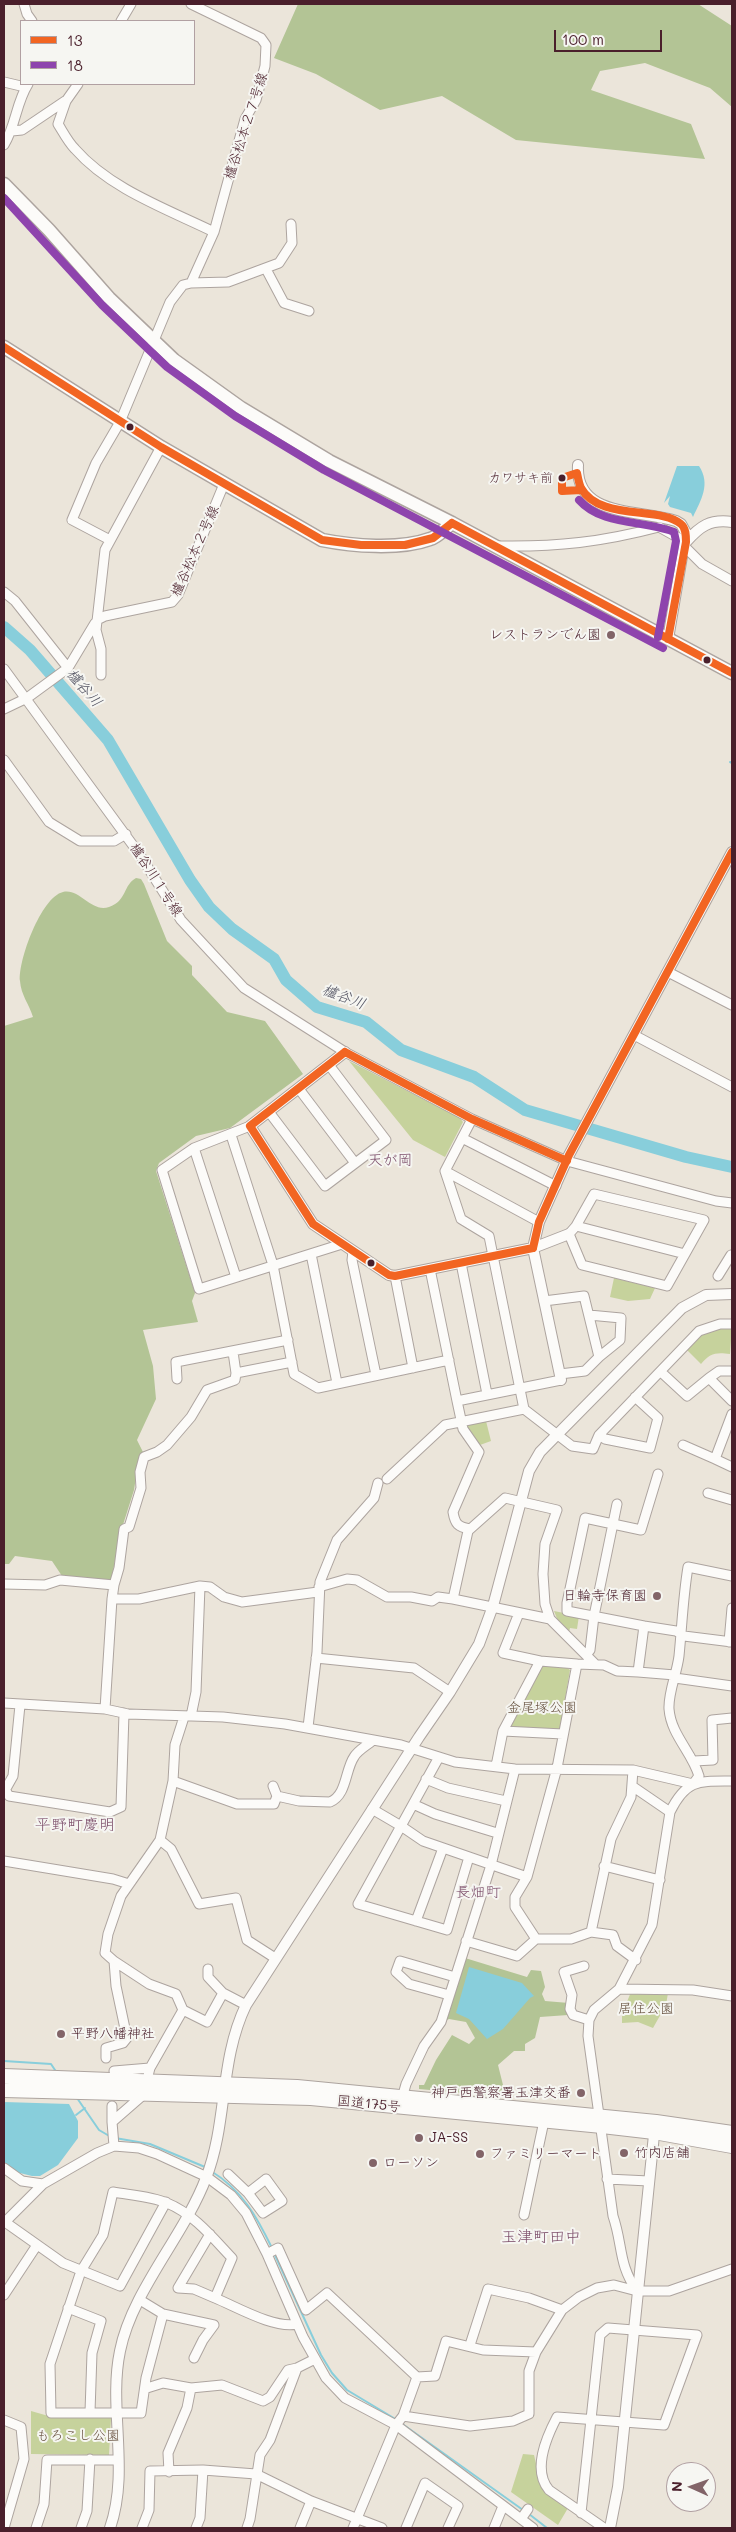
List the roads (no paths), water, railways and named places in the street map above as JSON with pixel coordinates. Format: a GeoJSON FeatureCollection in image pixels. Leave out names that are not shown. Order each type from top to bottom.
{"type":"FeatureCollection","features":[{"type":"Feature","properties":{"kind":"highway","name":"国道175号"},"geometry":{"type":"LineString","coordinates":[[4,2076],[64,2078],[149,2074],[224,2089],[311,2098],[401,2101],[732,2133]]}},
{"type":"Feature","properties":{"kind":"highway","name":"国道175号"},"geometry":{"type":"LineString","coordinates":[[4,2090],[143,2095],[224,2089]]}},
{"type":"Feature","properties":{"kind":"highway","name":"国道175号"},"geometry":{"type":"LineString","coordinates":[[401,2101],[544,2121],[601,2121]]}},
{"type":"Feature","properties":{"kind":"highway","name":"国道175号"},"geometry":{"type":"LineString","coordinates":[[655,2127],[732,2146]]}},
{"type":"Feature","properties":{"kind":"main road"},"geometry":{"type":"LineString","coordinates":[[4,184],[49,230],[109,298],[174,360],[241,408],[329,461],[452,523],[732,674]]}},
{"type":"Feature","properties":{"kind":"main road"},"geometry":{"type":"LineString","coordinates":[[4,347],[161,447],[322,540],[345,544],[412,543],[432,539],[452,523]]}},
{"type":"Feature","properties":{"kind":"street"},"geometry":{"type":"LineString","coordinates":[[24,4],[31,20]]}},
{"type":"Feature","properties":{"kind":"street"},"geometry":{"type":"LineString","coordinates":[[122,20],[131,4]]}},
{"type":"Feature","properties":{"kind":"street","name":"櫨谷松本２７号線"},"geometry":{"type":"LineString","coordinates":[[191,4],[261,38],[266,45],[265,66],[256,100],[245,119],[214,232],[191,283]]}},
{"type":"Feature","properties":{"kind":"street"},"geometry":{"type":"LineString","coordinates":[[4,82],[20,85]]}},
{"type":"Feature","properties":{"kind":"street"},"geometry":{"type":"LineString","coordinates":[[77,85],[66,101],[58,124],[75,150],[110,179],[126,189],[214,232]]}},
{"type":"Feature","properties":{"kind":"street"},"geometry":{"type":"LineString","coordinates":[[4,144],[12,131],[20,99],[26,86]]}},
{"type":"Feature","properties":{"kind":"street"},"geometry":{"type":"LineString","coordinates":[[12,131],[22,130],[66,101]]}},
{"type":"Feature","properties":{"kind":"street"},"geometry":{"type":"LineString","coordinates":[[110,540],[72,520],[96,463],[120,422],[170,302],[183,285],[228,282],[279,263],[287,255],[292,243],[292,224]]}},
{"type":"Feature","properties":{"kind":"street"},"geometry":{"type":"LineString","coordinates":[[266,269],[284,303],[309,311]]}},
{"type":"Feature","properties":{"kind":"street"},"geometry":{"type":"LineString","coordinates":[[101,675],[101,649],[96,630],[105,550],[161,447]]}},
{"type":"Feature","properties":{"kind":"street"},"geometry":{"type":"LineString","coordinates":[[578,465],[578,482],[581,490],[598,504],[676,521],[681,524],[686,533],[686,544],[668,639]]}},
{"type":"Feature","properties":{"kind":"street","name":"櫨谷松本２号線"},"geometry":{"type":"LineString","coordinates":[[97,620],[106,616],[172,602],[178,595],[224,484]]}},
{"type":"Feature","properties":{"kind":"street"},"geometry":{"type":"LineString","coordinates":[[686,544],[700,527],[712,521],[732,522]]}},
{"type":"Feature","properties":{"kind":"street"},"geometry":{"type":"LineString","coordinates":[[494,546],[551,547],[616,538],[658,527],[686,544],[702,564],[732,581]]}},
{"type":"Feature","properties":{"kind":"street"},"geometry":{"type":"LineString","coordinates":[[4,592],[15,601],[68,668]]}},
{"type":"Feature","properties":{"kind":"street"},"geometry":{"type":"LineString","coordinates":[[4,709],[27,698],[68,668],[97,620]]}},
{"type":"Feature","properties":{"kind":"street","name":"櫨谷川１号線"},"geometry":{"type":"LineString","coordinates":[[4,669],[126,834],[181,920],[244,988],[345,1052],[472,1118],[568,1158],[716,1201],[732,1203]]}},
{"type":"Feature","properties":{"kind":"street"},"geometry":{"type":"LineString","coordinates":[[4,760],[49,822],[80,841],[114,841],[126,834]]}},
{"type":"Feature","properties":{"kind":"street"},"geometry":{"type":"LineString","coordinates":[[560,1377],[533,1248],[539,1222],[568,1158],[732,852]]}},
{"type":"Feature","properties":{"kind":"street"},"geometry":{"type":"LineString","coordinates":[[668,972],[732,1005]]}},
{"type":"Feature","properties":{"kind":"street"},"geometry":{"type":"LineString","coordinates":[[634,1035],[732,1088]]}},
{"type":"Feature","properties":{"kind":"street"},"geometry":{"type":"LineString","coordinates":[[342,1244],[199,1289],[162,1170],[194,1148],[232,1135],[250,1126],[345,1052]]}},
{"type":"Feature","properties":{"kind":"street"},"geometry":{"type":"LineString","coordinates":[[269,1112],[325,1186],[386,1140],[329,1065]]}},
{"type":"Feature","properties":{"kind":"street"},"geometry":{"type":"LineString","coordinates":[[299,1089],[354,1163]]}},
{"type":"Feature","properties":{"kind":"street"},"geometry":{"type":"LineString","coordinates":[[472,1118],[445,1171],[461,1219],[489,1236],[524,1409],[572,1446],[593,1449],[599,1435],[700,1331],[720,1324],[732,1324]]}},
{"type":"Feature","properties":{"kind":"street"},"geometry":{"type":"LineString","coordinates":[[250,1126],[313,1224],[389,1276],[533,1248],[572,1230],[594,1194],[704,1220],[667,1286],[582,1266],[572,1230]]}},
{"type":"Feature","properties":{"kind":"street"},"geometry":{"type":"LineString","coordinates":[[232,1135],[273,1265],[294,1374],[318,1388],[449,1360]]}},
{"type":"Feature","properties":{"kind":"street"},"geometry":{"type":"LineString","coordinates":[[462,1138],[556,1186]]}},
{"type":"Feature","properties":{"kind":"street"},"geometry":{"type":"LineString","coordinates":[[194,1148],[236,1277]]}},
{"type":"Feature","properties":{"kind":"street"},"geometry":{"type":"LineString","coordinates":[[445,1171],[539,1222]]}},
{"type":"Feature","properties":{"kind":"street"},"geometry":{"type":"LineString","coordinates":[[572,1230],[685,1254]]}},
{"type":"Feature","properties":{"kind":"street"},"geometry":{"type":"LineString","coordinates":[[352,1251],[352,1260],[376,1375]]}},
{"type":"Feature","properties":{"kind":"street"},"geometry":{"type":"LineString","coordinates":[[311,1254],[338,1383]]}},
{"type":"Feature","properties":{"kind":"street"},"geometry":{"type":"LineString","coordinates":[[718,1276],[730,1255],[732,1256]]}},
{"type":"Feature","properties":{"kind":"street"},"geometry":{"type":"LineString","coordinates":[[461,1263],[487,1394]]}},
{"type":"Feature","properties":{"kind":"street"},"geometry":{"type":"LineString","coordinates":[[430,1269],[462,1429],[479,1452],[453,1512],[454,1521],[459,1527],[470,1529]]}},
{"type":"Feature","properties":{"kind":"street"},"geometry":{"type":"LineString","coordinates":[[395,1276],[413,1368]]}},
{"type":"Feature","properties":{"kind":"street"},"geometry":{"type":"LineString","coordinates":[[110,2528],[116,2501],[117,2374],[120,2350],[129,2320],[189,2216],[207,2177],[213,2157],[228,2056],[238,2022],[246,2005],[450,1692],[478,1644],[493,1606],[530,1471],[540,1452],[682,1308],[706,1295],[732,1294]]}},
{"type":"Feature","properties":{"kind":"street"},"geometry":{"type":"LineString","coordinates":[[544,1301],[584,1296],[599,1357]]}},
{"type":"Feature","properties":{"kind":"street"},"geometry":{"type":"LineString","coordinates":[[457,1400],[521,1388],[585,1371],[620,1340],[621,1318],[589,1315]]}},
{"type":"Feature","properties":{"kind":"street"},"geometry":{"type":"LineString","coordinates":[[177,1379],[176,1362],[288,1340]]}},
{"type":"Feature","properties":{"kind":"street"},"geometry":{"type":"LineString","coordinates":[[105,1709],[114,1585],[119,1568],[124,1529],[129,1527],[141,1488],[140,1472],[144,1457],[157,1452],[166,1445],[191,1417],[207,1390],[235,1380],[233,1352]]}},
{"type":"Feature","properties":{"kind":"street"},"geometry":{"type":"LineString","coordinates":[[236,1373],[292,1362]]}},
{"type":"Feature","properties":{"kind":"street"},"geometry":{"type":"LineString","coordinates":[[661,1372],[687,1396],[723,1369],[732,1371]]}},
{"type":"Feature","properties":{"kind":"street"},"geometry":{"type":"LineString","coordinates":[[709,1378],[732,1401]]}},
{"type":"Feature","properties":{"kind":"street"},"geometry":{"type":"LineString","coordinates":[[599,1435],[605,1439],[650,1448],[658,1418],[635,1397]]}},
{"type":"Feature","properties":{"kind":"street"},"geometry":{"type":"LineString","coordinates":[[308,1727],[316,1658],[319,1590],[325,1567],[337,1540],[374,1498],[382,1481],[445,1425],[524,1409]]}},
{"type":"Feature","properties":{"kind":"street"},"geometry":{"type":"LineString","coordinates":[[715,1459],[732,1414]]}},
{"type":"Feature","properties":{"kind":"street"},"geometry":{"type":"LineString","coordinates":[[683,1445],[732,1467]]}},
{"type":"Feature","properties":{"kind":"street"},"geometry":{"type":"LineString","coordinates":[[658,1474],[641,1530],[585,1518],[567,1603],[567,1611],[680,1632],[684,1636],[730,1642],[732,1608]]}},
{"type":"Feature","properties":{"kind":"street"},"geometry":{"type":"LineString","coordinates":[[708,1493],[732,1500]]}},
{"type":"Feature","properties":{"kind":"street"},"geometry":{"type":"LineString","coordinates":[[453,1599],[470,1529],[505,1498],[521,1500],[557,1510],[545,1544],[542,1574],[545,1604],[550,1618],[596,1664]]}},
{"type":"Feature","properties":{"kind":"street"},"geometry":{"type":"LineString","coordinates":[[586,1654],[590,1650],[594,1616],[618,1504]]}},
{"type":"Feature","properties":{"kind":"street"},"geometry":{"type":"LineString","coordinates":[[693,1784],[698,1776],[694,1760],[677,1735],[669,1709],[675,1676],[688,1567],[732,1576]]}},
{"type":"Feature","properties":{"kind":"street"},"geometry":{"type":"LineString","coordinates":[[112,1599],[139,1599],[200,1586],[210,1587],[224,1597],[242,1602],[319,1590],[347,1579],[357,1580],[387,1598],[411,1597],[432,1601],[438,1597],[550,1618]]}},
{"type":"Feature","properties":{"kind":"street"},"geometry":{"type":"LineString","coordinates":[[4,1584],[45,1584],[60,1580],[114,1585]]}},
{"type":"Feature","properties":{"kind":"street"},"geometry":{"type":"LineString","coordinates":[[200,1586],[196,1692],[175,1745],[173,1781],[160,1840],[121,1896],[108,1934],[105,1952],[114,1961],[150,1984],[176,1994],[183,2010],[207,2022],[223,1993]]}},
{"type":"Feature","properties":{"kind":"street"},"geometry":{"type":"LineString","coordinates":[[519,1613],[503,1652],[540,1661],[604,1665],[617,1671],[675,1676],[732,1686]]}},
{"type":"Feature","properties":{"kind":"street"},"geometry":{"type":"LineString","coordinates":[[638,1672],[644,1626]]}},
{"type":"Feature","properties":{"kind":"street"},"geometry":{"type":"LineString","coordinates":[[316,1658],[414,1668],[450,1692]]}},
{"type":"Feature","properties":{"kind":"street"},"geometry":{"type":"LineString","coordinates":[[496,1766],[503,1731],[540,1661]]}},
{"type":"Feature","properties":{"kind":"street"},"geometry":{"type":"LineString","coordinates":[[536,1940],[514,1902],[527,1877],[557,1768],[577,1664]]}},
{"type":"Feature","properties":{"kind":"street"},"geometry":{"type":"LineString","coordinates":[[4,1704],[105,1709],[124,1713],[188,1716],[308,1727],[412,1748],[455,1762],[515,1769],[633,1770],[693,1784]]}},
{"type":"Feature","properties":{"kind":"street"},"geometry":{"type":"LineString","coordinates":[[20,1705],[12,1776],[5,1792],[9,1796],[110,1812],[121,1807],[124,1713]]}},
{"type":"Feature","properties":{"kind":"street"},"geometry":{"type":"LineString","coordinates":[[694,1760],[713,1760],[712,1720],[732,1718]]}},
{"type":"Feature","properties":{"kind":"street"},"geometry":{"type":"LineString","coordinates":[[503,1731],[563,1734]]}},
{"type":"Feature","properties":{"kind":"street"},"geometry":{"type":"LineString","coordinates":[[277,1796],[299,1801],[335,1800],[344,1786],[346,1775],[354,1756],[372,1741]]}},
{"type":"Feature","properties":{"kind":"street"},"geometry":{"type":"LineString","coordinates":[[439,1757],[358,1904],[447,1930],[469,1857]]}},
{"type":"Feature","properties":{"kind":"street"},"geometry":{"type":"LineString","coordinates":[[401,2101],[424,2046],[442,2022],[490,1865],[515,1769]]}},
{"type":"Feature","properties":{"kind":"street"},"geometry":{"type":"LineString","coordinates":[[591,1932],[611,1839],[631,1797],[633,1770]]}},
{"type":"Feature","properties":{"kind":"street"},"geometry":{"type":"LineString","coordinates":[[426,1779],[448,1788],[506,1801]]}},
{"type":"Feature","properties":{"kind":"street"},"geometry":{"type":"LineString","coordinates":[[173,1781],[238,1804],[274,1804],[277,1796],[273,1786]]}},
{"type":"Feature","properties":{"kind":"street"},"geometry":{"type":"LineString","coordinates":[[638,2291],[630,2280],[620,2256],[619,2235],[613,2216],[607,2179],[601,2121],[588,2036],[589,2020],[594,2010],[619,1989],[636,1960],[652,1925],[670,1812],[676,1799],[699,1781],[732,1781]]}},
{"type":"Feature","properties":{"kind":"street"},"geometry":{"type":"LineString","coordinates":[[632,1786],[670,1812]]}},
{"type":"Feature","properties":{"kind":"street"},"geometry":{"type":"LineString","coordinates":[[413,1804],[435,1814],[497,1833]]}},
{"type":"Feature","properties":{"kind":"street"},"geometry":{"type":"LineString","coordinates":[[372,1809],[423,1841],[527,1877]]}},
{"type":"Feature","properties":{"kind":"street"},"geometry":{"type":"LineString","coordinates":[[160,1840],[172,1849],[199,1904],[236,1898],[246,1940],[275,1958]]}},
{"type":"Feature","properties":{"kind":"street"},"geometry":{"type":"LineString","coordinates":[[416,1921],[443,1848]]}},
{"type":"Feature","properties":{"kind":"street"},"geometry":{"type":"LineString","coordinates":[[4,1861],[113,1879],[129,1884]]}},
{"type":"Feature","properties":{"kind":"street"},"geometry":{"type":"LineString","coordinates":[[604,1866],[660,1880]]}},
{"type":"Feature","properties":{"kind":"street"},"geometry":{"type":"LineString","coordinates":[[466,1941],[517,1956],[536,1940],[571,1939],[591,1932],[613,1934],[617,1946],[636,1960]]}},
{"type":"Feature","properties":{"kind":"street"},"geometry":{"type":"LineString","coordinates":[[106,2058],[106,2048],[122,2043],[127,2038],[116,1986],[114,1961]]}},
{"type":"Feature","properties":{"kind":"street"},"geometry":{"type":"LineString","coordinates":[[449,1995],[409,1984],[396,1972],[400,1962],[455,1977]]}},
{"type":"Feature","properties":{"kind":"street"},"geometry":{"type":"LineString","coordinates":[[584,1966],[564,1972],[572,1995],[570,2009],[573,2016],[589,2020]]}},
{"type":"Feature","properties":{"kind":"street"},"geometry":{"type":"LineString","coordinates":[[208,1968],[208,1976],[223,1993],[246,2005]]}},
{"type":"Feature","properties":{"kind":"street"},"geometry":{"type":"LineString","coordinates":[[619,1989],[694,1990],[732,1996]]}},
{"type":"Feature","properties":{"kind":"street"},"geometry":{"type":"LineString","coordinates":[[114,2071],[149,2074],[183,2010]]}},
{"type":"Feature","properties":{"kind":"street"},"geometry":{"type":"LineString","coordinates":[[112,2122],[143,2095]]}},
{"type":"Feature","properties":{"kind":"street"},"geometry":{"type":"LineString","coordinates":[[112,2106],[114,2146]]}},
{"type":"Feature","properties":{"kind":"street"},"geometry":{"type":"LineString","coordinates":[[524,2215],[544,2121]]}},
{"type":"Feature","properties":{"kind":"street"},"geometry":{"type":"LineString","coordinates":[[610,2528],[618,2487],[655,2127]]}},
{"type":"Feature","properties":{"kind":"street"},"geometry":{"type":"LineString","coordinates":[[166,2202],[120,2286],[63,2263],[4,2222],[43,2184],[97,2152],[114,2146],[139,2148],[157,2154],[207,2177],[231,2195],[251,2221],[295,2321],[326,2378],[345,2398],[396,2425],[533,2528]]}},
{"type":"Feature","properties":{"kind":"street"},"geometry":{"type":"LineString","coordinates":[[5,2171],[22,2181],[43,2184]]}},
{"type":"Feature","properties":{"kind":"street"},"geometry":{"type":"LineString","coordinates":[[228,2174],[248,2193],[263,2213]]}},
{"type":"Feature","properties":{"kind":"street"},"geometry":{"type":"LineString","coordinates":[[248,2193],[266,2179],[282,2201],[251,2221]]}},
{"type":"Feature","properties":{"kind":"street"},"geometry":{"type":"LineString","coordinates":[[607,2179],[649,2181]]}},
{"type":"Feature","properties":{"kind":"street"},"geometry":{"type":"LineString","coordinates":[[163,2314],[150,2362],[141,2414],[51,2413],[50,2364],[81,2271],[103,2235],[114,2192],[166,2202],[189,2216],[210,2234],[232,2258],[215,2298]]}},
{"type":"Feature","properties":{"kind":"street"},"geometry":{"type":"LineString","coordinates":[[210,2234],[178,2288],[194,2289],[255,2317],[290,2326],[327,2292],[418,2377],[435,2376],[446,2341],[470,2345],[484,2350],[536,2352]]}},
{"type":"Feature","properties":{"kind":"street"},"geometry":{"type":"LineString","coordinates":[[4,2295],[37,2246]]}},
{"type":"Feature","properties":{"kind":"street"},"geometry":{"type":"LineString","coordinates":[[267,2254],[278,2248],[306,2310]]}},
{"type":"Feature","properties":{"kind":"street"},"geometry":{"type":"LineString","coordinates":[[403,2416],[470,2426],[513,2420],[529,2414],[529,2371],[536,2352],[562,2310],[578,2297],[597,2288],[614,2285],[638,2291],[669,2291],[732,2269]]}},
{"type":"Feature","properties":{"kind":"street"},"geometry":{"type":"LineString","coordinates":[[470,2345],[488,2289],[529,2298],[562,2310]]}},
{"type":"Feature","properties":{"kind":"street"},"geometry":{"type":"LineString","coordinates":[[140,2300],[163,2314],[214,2326],[203,2340],[194,2358]]}},
{"type":"Feature","properties":{"kind":"street"},"geometry":{"type":"LineString","coordinates":[[68,2308],[101,2321],[92,2353],[90,2412]]}},
{"type":"Feature","properties":{"kind":"street"},"geometry":{"type":"LineString","coordinates":[[581,2513],[592,2420],[600,2335],[608,2328],[697,2335],[664,2425],[592,2420],[557,2416],[549,2432],[541,2463],[543,2483],[549,2490],[581,2513],[604,2528]]}},
{"type":"Feature","properties":{"kind":"street"},"geometry":{"type":"LineString","coordinates":[[146,2388],[163,2383],[191,2388],[222,2385],[263,2401],[270,2397],[288,2370],[297,2368],[315,2359]]}},
{"type":"Feature","properties":{"kind":"street"},"geometry":{"type":"LineString","coordinates":[[247,2528],[260,2455],[270,2440],[297,2368]]}},
{"type":"Feature","properties":{"kind":"street"},"geometry":{"type":"LineString","coordinates":[[353,2528],[396,2425],[403,2416],[418,2377]]}},
{"type":"Feature","properties":{"kind":"street"},"geometry":{"type":"LineString","coordinates":[[169,2472],[168,2453],[187,2408],[191,2388]]}},
{"type":"Feature","properties":{"kind":"street"},"geometry":{"type":"LineString","coordinates":[[4,2420],[21,2427],[24,2459],[4,2528]]}},
{"type":"Feature","properties":{"kind":"street"},"geometry":{"type":"LineString","coordinates":[[81,2528],[87,2511],[90,2459]]}},
{"type":"Feature","properties":{"kind":"street"},"geometry":{"type":"LineString","coordinates":[[36,2528],[44,2504],[47,2460],[117,2460]]}},
{"type":"Feature","properties":{"kind":"street"},"geometry":{"type":"LineString","coordinates":[[196,2528],[200,2518],[203,2470]]}},
{"type":"Feature","properties":{"kind":"street"},"geometry":{"type":"LineString","coordinates":[[142,2528],[149,2510],[150,2472],[203,2470],[256,2474],[311,2501],[382,2528]]}},
{"type":"Feature","properties":{"kind":"street"},"geometry":{"type":"LineString","coordinates":[[406,2528],[424,2483],[458,2506],[448,2528]]}},
{"type":"Feature","properties":{"kind":"street"},"geometry":{"type":"LineString","coordinates":[[300,2528],[311,2501]]}},
{"type":"Feature","properties":{"kind":"street"},"geometry":{"type":"LineString","coordinates":[[494,2528],[503,2506]]}},
{"type":"Feature","properties":{"kind":"street"},"geometry":{"type":"LineString","coordinates":[[521,2519],[528,2509]]}},
{"type":"Feature","properties":{"kind":"water"},"geometry":{"type":"Polygon","coordinates":[[[677,466],[699,466],[703,473],[704,492],[693,517],[691,513],[670,507],[668,504],[670,496],[664,503],[677,466]]]}},
{"type":"Feature","properties":{"kind":"water"},"geometry":{"type":"Polygon","coordinates":[[[469,1967],[522,1983],[534,1996],[530,1998],[503,2029],[487,2039],[469,2019],[456,2013],[469,1967]]]}},
{"type":"Feature","properties":{"kind":"water"},"geometry":{"type":"Polygon","coordinates":[[[4,2102],[69,2104],[78,2121],[78,2138],[58,2165],[40,2176],[32,2176],[12,2171],[4,2162],[4,2102]]]}},
{"type":"Feature","properties":{"kind":"waterway","name":"櫨谷川"},"geometry":{"type":"LineString","coordinates":[[4,627],[30,650],[108,740],[190,880],[209,907],[232,929],[274,959],[286,980],[317,1007],[366,1022],[401,1050],[474,1077],[525,1110],[686,1157],[732,1167]]}},
{"type":"Feature","properties":{"kind":"waterway"},"geometry":{"type":"LineString","coordinates":[[4,2061],[51,2064],[57,2073]]}},
{"type":"Feature","properties":{"kind":"waterway"},"geometry":{"type":"LineString","coordinates":[[77,2098],[99,2130],[111,2137]]}},
{"type":"Feature","properties":{"kind":"waterway"},"geometry":{"type":"LineString","coordinates":[[76,2115],[85,2108]]}},
{"type":"Feature","properties":{"kind":"waterway"},"geometry":{"type":"LineString","coordinates":[[115,2138],[150,2144],[205,2167]]}},
{"type":"Feature","properties":{"kind":"waterway"},"geometry":{"type":"LineString","coordinates":[[211,2171],[222,2178],[240,2196],[254,2215],[272,2248]]}},
{"type":"Feature","properties":{"kind":"waterway"},"geometry":{"type":"LineString","coordinates":[[274,2253],[321,2355],[332,2373],[347,2390],[397,2420]]}},
{"type":"Feature","properties":{"kind":"waterway"},"geometry":{"type":"LineString","coordinates":[[401,2423],[523,2510]]}},
{"type":"Feature","properties":{"kind":"waterway"},"geometry":{"type":"LineString","coordinates":[[529,2514],[547,2528]]}},
{"type":"Feature","properties":{"kind":"place","name":"カワサキ前"},"geometry":{"type":"Point","coordinates":[562,478]}},
{"type":"Feature","properties":{"kind":"place","name":"レストランでん園"},"geometry":{"type":"Point","coordinates":[611,635]}},
{"type":"Feature","properties":{"kind":"place","name":"日輪寺保育園"},"geometry":{"type":"Point","coordinates":[657,1596]}},
{"type":"Feature","properties":{"kind":"place","name":"平野八幡神社"},"geometry":{"type":"Point","coordinates":[61,2034]}},
{"type":"Feature","properties":{"kind":"place","name":"神戸西警察署玉津交番"},"geometry":{"type":"Point","coordinates":[581,2093]}},
{"type":"Feature","properties":{"kind":"place","name":"JA-SS"},"geometry":{"type":"Point","coordinates":[419,2138]}},
{"type":"Feature","properties":{"kind":"place","name":"竹内店舗"},"geometry":{"type":"Point","coordinates":[624,2153]}},
{"type":"Feature","properties":{"kind":"place","name":"ファミリーマート"},"geometry":{"type":"Point","coordinates":[480,2154]}},
{"type":"Feature","properties":{"kind":"place","name":"ローソン"},"geometry":{"type":"Point","coordinates":[373,2163]}},
{"type":"Feature","properties":{"kind":"district","name":"天が岡"},"geometry":{"type":"Point","coordinates":[390,1160]}},
{"type":"Feature","properties":{"kind":"district","name":"平野町慶明"},"geometry":{"type":"Point","coordinates":[75,1825]}},
{"type":"Feature","properties":{"kind":"district","name":"長畑町"},"geometry":{"type":"Point","coordinates":[478,1892]}},
{"type":"Feature","properties":{"kind":"district","name":"玉津町田中"},"geometry":{"type":"Point","coordinates":[541,2237]}},
{"type":"Feature","properties":{"kind":"park label","name":"金尾塚公園"},"geometry":{"type":"Point","coordinates":[542,1708]}},
{"type":"Feature","properties":{"kind":"park label","name":"居住公園"},"geometry":{"type":"Point","coordinates":[646,2009]}},
{"type":"Feature","properties":{"kind":"park label","name":"もろこし公園"},"geometry":{"type":"Point","coordinates":[78,2436]}}]}
